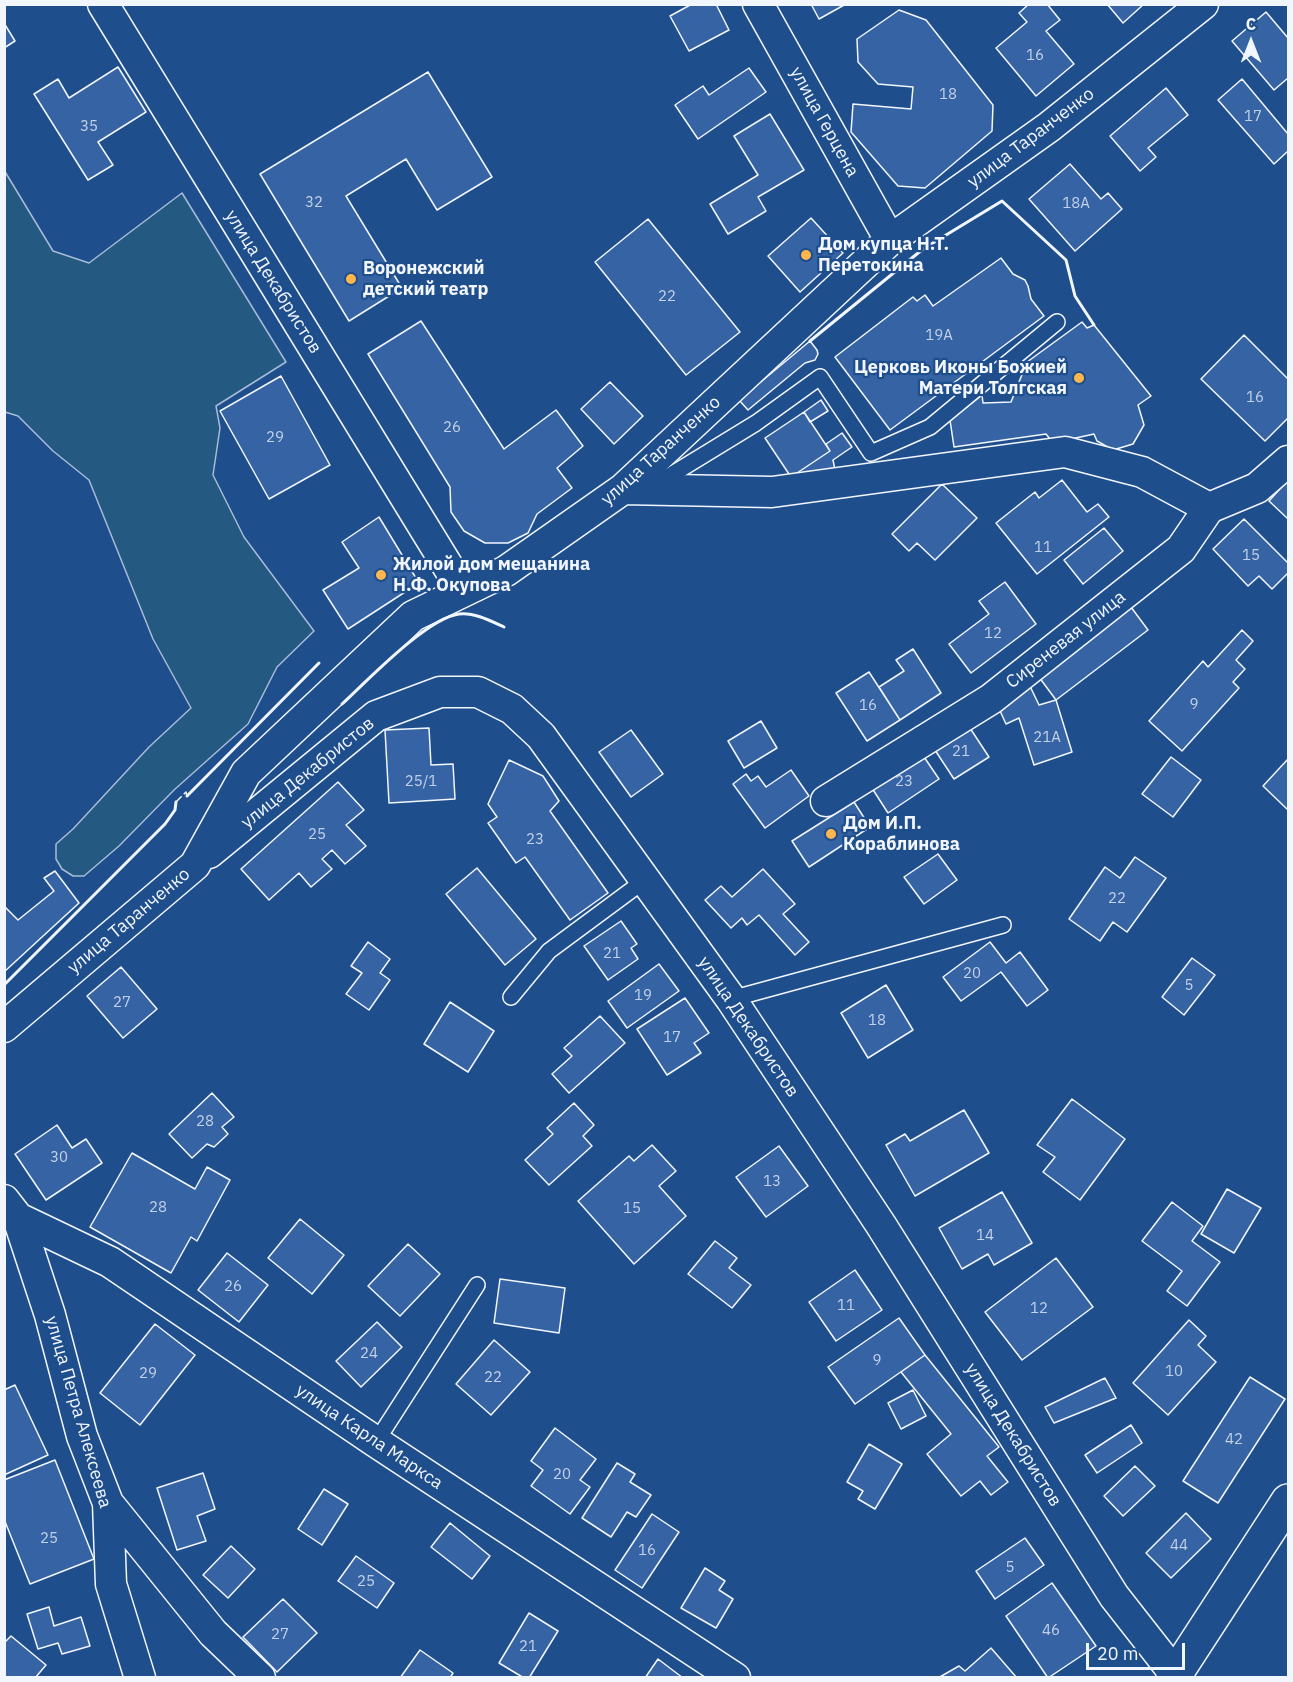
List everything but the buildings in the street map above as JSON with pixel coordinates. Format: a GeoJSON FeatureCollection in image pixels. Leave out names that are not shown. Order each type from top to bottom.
{"type":"FeatureCollection","features":[{"type":"Feature","properties":{"kind":"main road"},"geometry":{"type":"LineString","coordinates":[[1174,1676],[1288,1501]]}},
{"type":"Feature","properties":{"kind":"street","name":"улица Декабристов"},"geometry":{"type":"LineString","coordinates":[[103,4],[463,591]]}},
{"type":"Feature","properties":{"kind":"street","name":"улица Герцена"},"geometry":{"type":"LineString","coordinates":[[758,4],[890,240]]}},
{"type":"Feature","properties":{"kind":"street","name":"улица Таранченко"},"geometry":{"type":"LineString","coordinates":[[4,1027],[195,865],[246,773],[413,616],[506,572],[636,489],[890,240],[1049,127],[1200,5]]}},
{"type":"Feature","properties":{"kind":"street"},"geometry":{"type":"LineString","coordinates":[[636,489],[772,492],[1065,452],[1142,472],[1209,508],[1257,488],[1288,461]]}},
{"type":"Feature","properties":{"kind":"street","name":"Сиреневая улица"},"geometry":{"type":"LineString","coordinates":[[826,801],[991,699],[1181,549],[1209,508]]}},
{"type":"Feature","properties":{"kind":"street","name":"улица Декабристов"},"geometry":{"type":"LineString","coordinates":[[195,865],[376,716],[440,692],[478,692],[512,709],[542,736],[731,999],[881,1225],[1114,1596],[1174,1676]]}},
{"type":"Feature","properties":{"kind":"street","name":"улица Карла Маркса"},"geometry":{"type":"LineString","coordinates":[[11,1209],[110,1262],[376,1442],[735,1677]]}},
{"type":"Feature","properties":{"kind":"street","name":"улица Петра Алексеева"},"geometry":{"type":"LineString","coordinates":[[11,1209],[50,1316],[82,1436],[108,1503],[111,1584],[140,1677]]}},
{"type":"Feature","properties":{"kind":"street"},"geometry":{"type":"LineString","coordinates":[[108,1503],[213,1633],[260,1677]]}},
{"type":"Feature","properties":{"kind":"lane"},"geometry":{"type":"LineString","coordinates":[[636,489],[756,423],[820,378],[871,453],[930,427],[1057,322]]}},
{"type":"Feature","properties":{"kind":"lane"},"geometry":{"type":"LineString","coordinates":[[511,997],[549,951],[645,880]]}},
{"type":"Feature","properties":{"kind":"lane"},"geometry":{"type":"LineString","coordinates":[[731,999],[1004,925]]}},
{"type":"Feature","properties":{"kind":"lane"},"geometry":{"type":"LineString","coordinates":[[376,1442],[477,1285]]}},
{"type":"Feature","properties":{"kind":"shaded area"},"geometry":{"type":"Polygon","coordinates":[[[4,170],[53,251],[89,263],[182,193],[286,362],[216,406],[220,428],[213,475],[244,537],[314,631],[277,667],[248,724],[174,790],[119,846],[84,876],[73,876],[62,869],[56,859],[56,844],[73,829],[149,747],[191,708],[153,639],[89,480],[53,451],[18,416],[5,412],[4,170]]]}},
{"type":"Feature","properties":{"kind":"fence"},"geometry":{"type":"LineString","coordinates":[[176,802],[186,792],[187,796]]}},
{"type":"Feature","properties":{"kind":"wall"},"geometry":{"type":"LineString","coordinates":[[810,341],[923,249],[1002,201],[1066,260],[1075,296],[1094,325]]}},
{"type":"Feature","properties":{"kind":"wall"},"geometry":{"type":"LineString","coordinates":[[342,704],[398,652],[446,618],[459,614],[471,614],[504,627]]}},
{"type":"Feature","properties":{"kind":"wall"},"geometry":{"type":"LineString","coordinates":[[187,796],[319,663]]}},
{"type":"Feature","properties":{"kind":"wall"},"geometry":{"type":"LineString","coordinates":[[4,985],[165,824],[175,810],[176,802]]}},
{"type":"Feature","properties":{"kind":"place","name":"Дом купца Н.Т. Перетокина"},"geometry":{"type":"Point","coordinates":[806,255]}},
{"type":"Feature","properties":{"kind":"place","name":"Воронежский детский театр"},"geometry":{"type":"Point","coordinates":[351,279]}},
{"type":"Feature","properties":{"kind":"place","name":"Церковь Иконы Божией Матери Толгская"},"geometry":{"type":"Point","coordinates":[1079,378]}},
{"type":"Feature","properties":{"kind":"place","name":"Жилой дом мещанина Н.Ф. Окупова"},"geometry":{"type":"Point","coordinates":[381,575]}},
{"type":"Feature","properties":{"kind":"place","name":"Дом И.П. Кораблинова"},"geometry":{"type":"Point","coordinates":[831,834]}}]}
